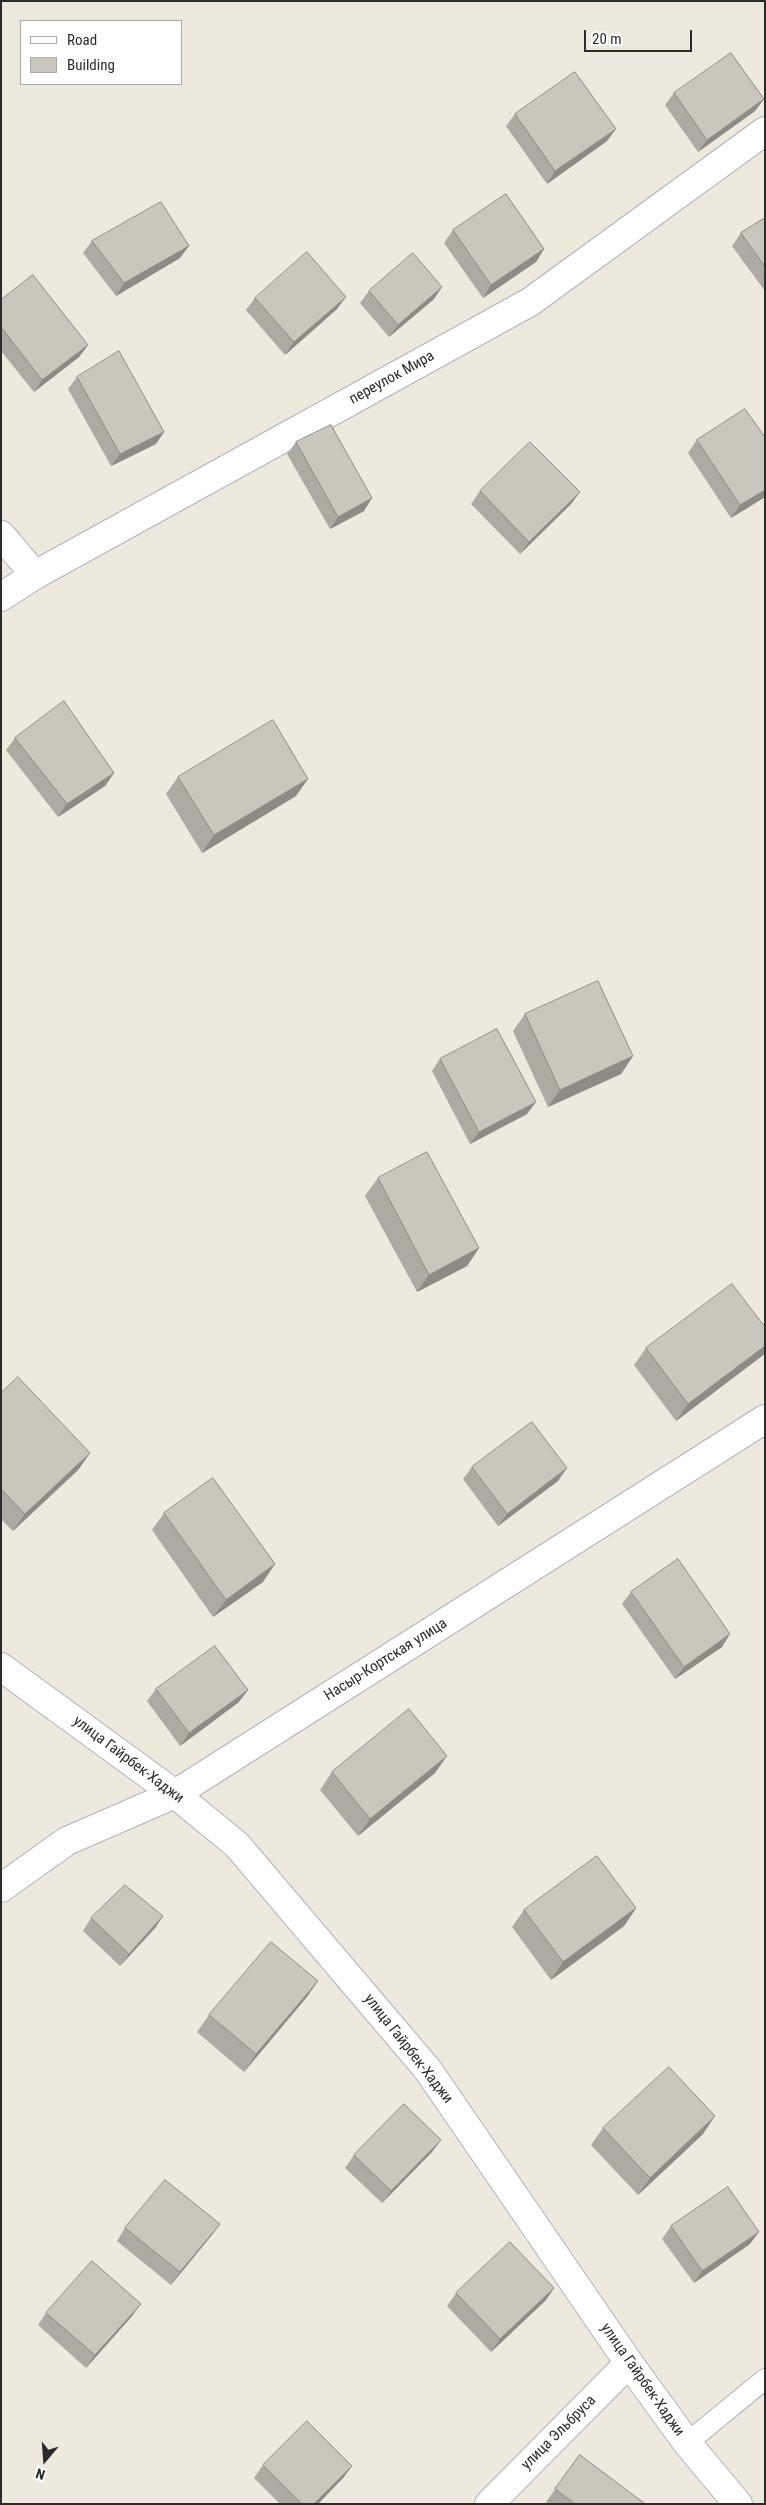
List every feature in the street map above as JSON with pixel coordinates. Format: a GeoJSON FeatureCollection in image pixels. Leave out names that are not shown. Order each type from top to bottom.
{"type":"FeatureCollection","features":[{"type":"Feature","properties":{"kind":"street","name":"переулок Мира"},"geometry":{"type":"LineString","coordinates":[[1,597],[35,575],[530,302],[765,131]]}},
{"type":"Feature","properties":{"kind":"street"},"geometry":{"type":"LineString","coordinates":[[1,535],[35,575]]}},
{"type":"Feature","properties":{"kind":"street","name":"Насыр-Кортская улица"},"geometry":{"type":"LineString","coordinates":[[1,1888],[67,1841],[175,1794],[765,1419]]}},
{"type":"Feature","properties":{"kind":"street","name":"улица Гайрбек-Хаджи"},"geometry":{"type":"LineString","coordinates":[[1,1667],[175,1794],[237,1845],[428,2070],[629,2363],[687,2443],[738,2504]]}},
{"type":"Feature","properties":{"kind":"street","name":"улица Эльбруса"},"geometry":{"type":"LineString","coordinates":[[489,2504],[629,2363]]}},
{"type":"Feature","properties":{"kind":"lane"},"geometry":{"type":"LineString","coordinates":[[687,2443],[765,2379]]}},
{"type":"Feature","properties":{"kind":"building"},"geometry":{"type":"Polygon","coordinates":[[[731,53],[764,99],[707,140],[674,93],[731,53]]]}},
{"type":"Feature","properties":{"kind":"building"},"geometry":{"type":"Polygon","coordinates":[[[575,72],[616,129],[555,171],[515,114],[575,72]]]}},
{"type":"Feature","properties":{"kind":"building"},"geometry":{"type":"Polygon","coordinates":[[[506,194],[544,249],[491,285],[453,230],[506,194]]]}},
{"type":"Feature","properties":{"kind":"building"},"geometry":{"type":"Polygon","coordinates":[[[161,202],[189,246],[124,283],[92,241],[161,202]]]}},
{"type":"Feature","properties":{"kind":"building"},"geometry":{"type":"Polygon","coordinates":[[[765,218],[765,267],[741,233],[765,218]]]}},
{"type":"Feature","properties":{"kind":"building"},"geometry":{"type":"Polygon","coordinates":[[[307,252],[346,297],[294,342],[255,298],[307,252]]]}},
{"type":"Feature","properties":{"kind":"building"},"geometry":{"type":"Polygon","coordinates":[[[413,253],[442,287],[398,325],[369,291],[413,253]]]}},
{"type":"Feature","properties":{"kind":"building"},"geometry":{"type":"Polygon","coordinates":[[[33,275],[88,345],[42,380],[1,327],[1,300],[33,275]]]}},
{"type":"Feature","properties":{"kind":"building"},"geometry":{"type":"Polygon","coordinates":[[[119,351],[164,432],[120,454],[77,377],[119,351]]]}},
{"type":"Feature","properties":{"kind":"building"},"geometry":{"type":"Polygon","coordinates":[[[745,409],[765,437],[765,490],[740,505],[697,440],[745,409]]]}},
{"type":"Feature","properties":{"kind":"building"},"geometry":{"type":"Polygon","coordinates":[[[331,425],[372,498],[338,517],[296,442],[331,425]]]}},
{"type":"Feature","properties":{"kind":"building"},"geometry":{"type":"Polygon","coordinates":[[[530,442],[580,492],[529,542],[480,491],[530,442]]]}},
{"type":"Feature","properties":{"kind":"building"},"geometry":{"type":"Polygon","coordinates":[[[64,701],[114,773],[67,804],[15,738],[64,701]]]}},
{"type":"Feature","properties":{"kind":"building"},"geometry":{"type":"Polygon","coordinates":[[[273,720],[308,779],[214,835],[178,777],[273,720]]]}},
{"type":"Feature","properties":{"kind":"building"},"geometry":{"type":"Polygon","coordinates":[[[598,981],[633,1056],[560,1090],[525,1014],[598,981]]]}},
{"type":"Feature","properties":{"kind":"building"},"geometry":{"type":"Polygon","coordinates":[[[497,1029],[536,1102],[479,1132],[440,1059],[497,1029]]]}},
{"type":"Feature","properties":{"kind":"building"},"geometry":{"type":"Polygon","coordinates":[[[427,1152],[479,1248],[429,1275],[378,1178],[427,1152]]]}},
{"type":"Feature","properties":{"kind":"building"},"geometry":{"type":"Polygon","coordinates":[[[732,1284],[765,1327],[765,1346],[688,1404],[646,1348],[732,1284]]]}},
{"type":"Feature","properties":{"kind":"building"},"geometry":{"type":"Polygon","coordinates":[[[18,1377],[90,1453],[25,1514],[1,1489],[1,1393],[18,1377]]]}},
{"type":"Feature","properties":{"kind":"building"},"geometry":{"type":"Polygon","coordinates":[[[532,1422],[567,1468],[507,1514],[472,1467],[532,1422]]]}},
{"type":"Feature","properties":{"kind":"building"},"geometry":{"type":"Polygon","coordinates":[[[213,1478],[275,1564],[226,1600],[164,1513],[213,1478]]]}},
{"type":"Feature","properties":{"kind":"building"},"geometry":{"type":"Polygon","coordinates":[[[678,1559],[730,1634],[684,1667],[631,1592],[678,1559]]]}},
{"type":"Feature","properties":{"kind":"building"},"geometry":{"type":"Polygon","coordinates":[[[215,1646],[248,1690],[189,1733],[156,1689],[215,1646]]]}},
{"type":"Feature","properties":{"kind":"building"},"geometry":{"type":"Polygon","coordinates":[[[409,1709],[447,1756],[370,1819],[332,1772],[409,1709]]]}},
{"type":"Feature","properties":{"kind":"building"},"geometry":{"type":"Polygon","coordinates":[[[597,1856],[636,1908],[563,1962],[524,1910],[597,1856]]]}},
{"type":"Feature","properties":{"kind":"building"},"geometry":{"type":"Polygon","coordinates":[[[125,1885],[163,1916],[129,1954],[91,1918],[125,1885]]]}},
{"type":"Feature","properties":{"kind":"building"},"geometry":{"type":"Polygon","coordinates":[[[271,1942],[318,1981],[256,2054],[209,2015],[271,1942]]]}},
{"type":"Feature","properties":{"kind":"building"},"geometry":{"type":"Polygon","coordinates":[[[669,2067],[715,2116],[650,2178],[603,2128],[669,2067]]]}},
{"type":"Feature","properties":{"kind":"building"},"geometry":{"type":"Polygon","coordinates":[[[404,2104],[441,2140],[391,2191],[354,2155],[404,2104]]]}},
{"type":"Feature","properties":{"kind":"building"},"geometry":{"type":"Polygon","coordinates":[[[165,2180],[220,2224],[180,2272],[125,2228],[165,2180]]]}},
{"type":"Feature","properties":{"kind":"building"},"geometry":{"type":"Polygon","coordinates":[[[728,2187],[759,2232],[702,2271],[671,2226],[728,2187]]]}},
{"type":"Feature","properties":{"kind":"building"},"geometry":{"type":"Polygon","coordinates":[[[510,2242],[554,2288],[500,2339],[456,2293],[510,2242]]]}},
{"type":"Feature","properties":{"kind":"building"},"geometry":{"type":"Polygon","coordinates":[[[92,2261],[141,2304],[95,2355],[46,2313],[92,2261]]]}},
{"type":"Feature","properties":{"kind":"building"},"geometry":{"type":"Polygon","coordinates":[[[307,2421],[352,2466],[314,2504],[302,2504],[263,2465],[307,2421]]]}},
{"type":"Feature","properties":{"kind":"building"},"geometry":{"type":"Polygon","coordinates":[[[580,2455],[644,2503],[575,2504],[555,2489],[580,2455]]]}}]}
